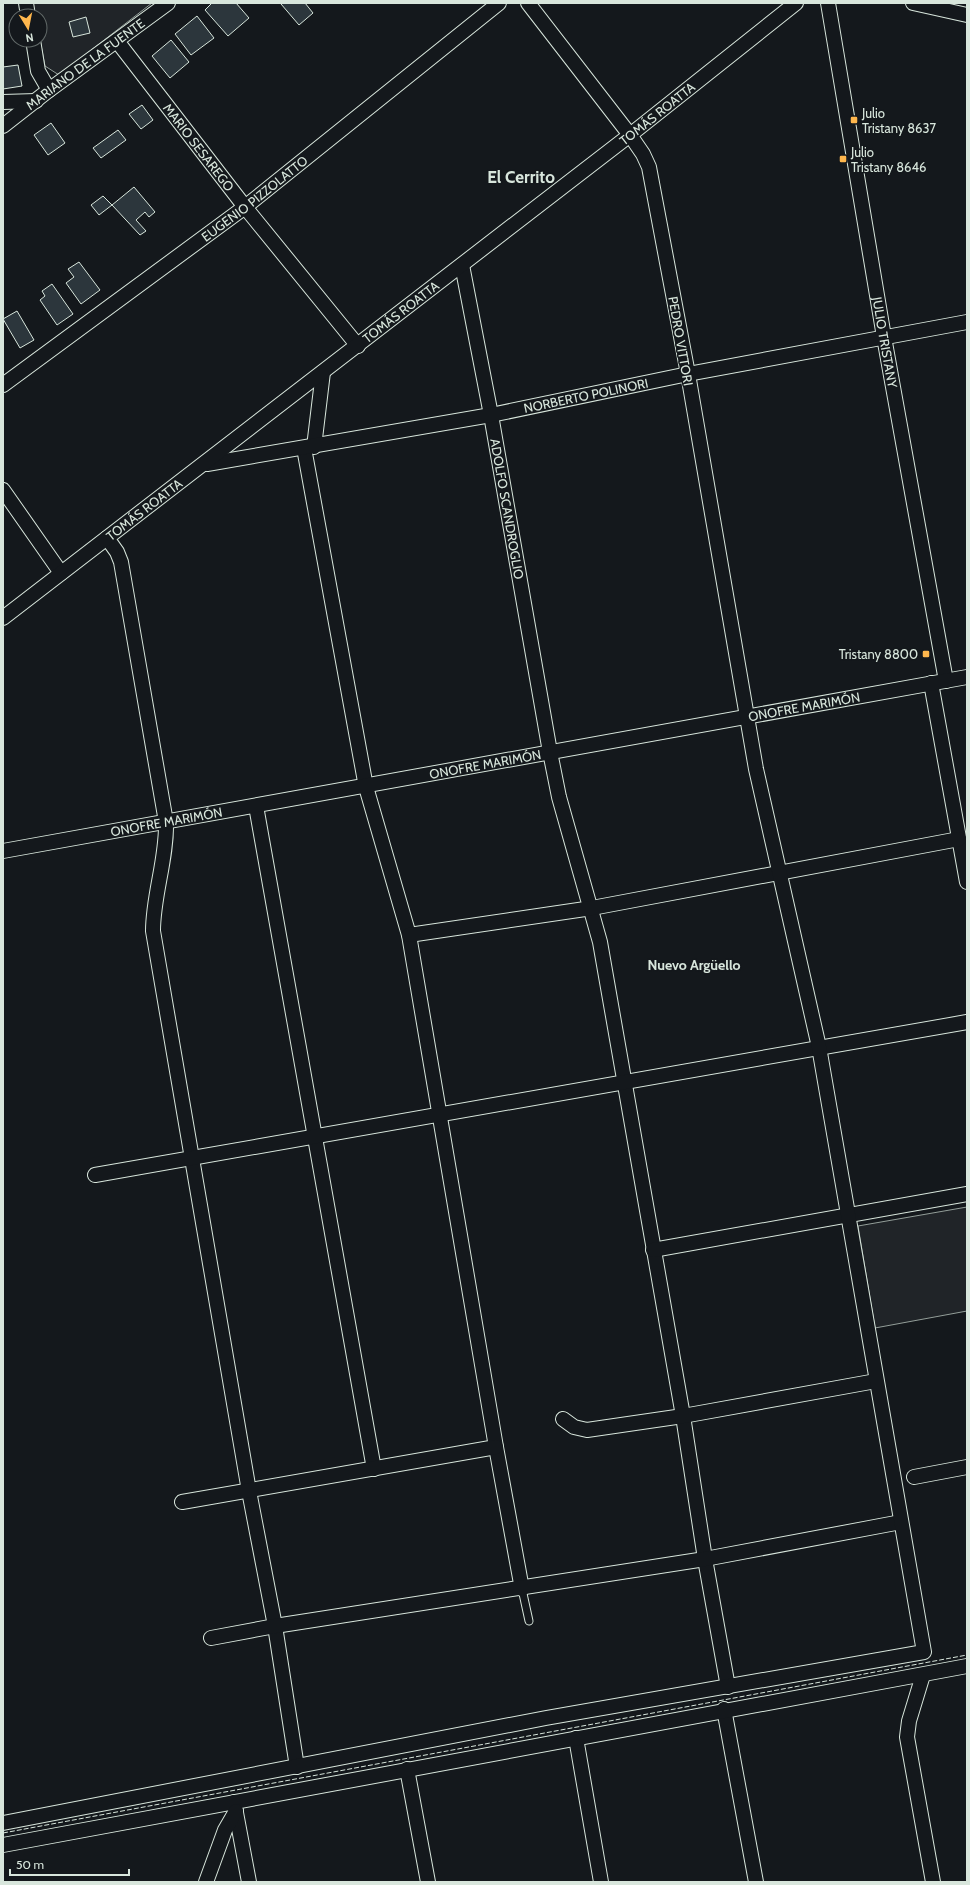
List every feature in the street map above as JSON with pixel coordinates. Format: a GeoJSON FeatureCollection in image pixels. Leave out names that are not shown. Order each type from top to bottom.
{"type":"FeatureCollection","features":[{"type":"Feature","properties":{"kind":"street","name":"MARIANO DE LA FUENTE"},"geometry":{"type":"LineString","coordinates":[[3,126],[49,90],[168,3]]}},
{"type":"Feature","properties":{"kind":"street","name":"EUGENIO PIZZOLATTO"},"geometry":{"type":"LineString","coordinates":[[3,385],[245,207],[499,3]]}},
{"type":"Feature","properties":{"kind":"street","name":"PEDRO VITTORI"},"geometry":{"type":"LineString","coordinates":[[528,3],[630,136],[643,154],[649,167],[688,374],[756,769],[819,1047],[924,1652],[728,1687]]}},
{"type":"Feature","properties":{"kind":"street","name":"TOMÁS ROATTA"},"geometry":{"type":"LineString","coordinates":[[3,618],[630,136],[796,3]]}},
{"type":"Feature","properties":{"kind":"street","name":"JULIO TRISTANY"},"geometry":{"type":"LineString","coordinates":[[828,3],[884,337],[946,681]]}},
{"type":"Feature","properties":{"kind":"street"},"geometry":{"type":"LineString","coordinates":[[913,3],[967,16]]}},
{"type":"Feature","properties":{"kind":"street","name":"MARIO SESAREGO"},"geometry":{"type":"LineString","coordinates":[[117,41],[245,207],[358,346]]}},
{"type":"Feature","properties":{"kind":"street"},"geometry":{"type":"LineString","coordinates":[[34,48],[38,72],[49,90]]}},
{"type":"Feature","properties":{"kind":"street"},"geometry":{"type":"LineString","coordinates":[[3,102],[36,101]]}},
{"type":"Feature","properties":{"kind":"street","name":"ADOLFO SCANDROGLIO"},"geometry":{"type":"LineString","coordinates":[[462,265],[491,415],[559,797],[592,908],[600,942],[683,1416],[705,1559],[728,1687]]}},
{"type":"Feature","properties":{"kind":"street","name":"NORBERTO POLINORI"},"geometry":{"type":"LineString","coordinates":[[204,464],[309,448],[491,415],[688,374],[967,322]]}},
{"type":"Feature","properties":{"kind":"street"},"geometry":{"type":"LineString","coordinates":[[323,372],[309,448],[366,786],[409,935],[441,1114],[496,1447],[522,1589]]}},
{"type":"Feature","properties":{"kind":"street"},"geometry":{"type":"LineString","coordinates":[[3,490],[62,573]]}},
{"type":"Feature","properties":{"kind":"street"},"geometry":{"type":"LineString","coordinates":[[107,538],[117,552],[121,562],[166,822],[166,835],[153,910],[153,932],[248,1491],[274,1626],[296,1767]]}},
{"type":"Feature","properties":{"kind":"street","name":"ONOFRE MARIMÓN"},"geometry":{"type":"LineString","coordinates":[[3,851],[967,677]]}},
{"type":"Feature","properties":{"kind":"street"},"geometry":{"type":"LineString","coordinates":[[931,683],[967,882]]}},
{"type":"Feature","properties":{"kind":"street"},"geometry":{"type":"LineString","coordinates":[[256,806],[374,1469]]}},
{"type":"Feature","properties":{"kind":"street"},"geometry":{"type":"LineString","coordinates":[[409,935],[592,908],[960,839]]}},
{"type":"Feature","properties":{"kind":"street"},"geometry":{"type":"LineString","coordinates":[[95,1175],[967,1022]]}},
{"type":"Feature","properties":{"kind":"street"},"geometry":{"type":"LineString","coordinates":[[653,1250],[967,1194]]}},
{"type":"Feature","properties":{"kind":"street"},"geometry":{"type":"LineString","coordinates":[[563,1419],[574,1427],[587,1430],[683,1416],[876,1381]]}},
{"type":"Feature","properties":{"kind":"street"},"geometry":{"type":"LineString","coordinates":[[182,1502],[496,1447]]}},
{"type":"Feature","properties":{"kind":"street"},"geometry":{"type":"LineString","coordinates":[[914,1476],[967,1467]]}},
{"type":"Feature","properties":{"kind":"street"},"geometry":{"type":"LineString","coordinates":[[212,1638],[274,1626],[522,1589],[705,1559],[901,1522]]}},
{"type":"Feature","properties":{"kind":"street"},"geometry":{"type":"LineString","coordinates":[[3,1845],[235,1806],[407,1769],[724,1709],[967,1666]]}},
{"type":"Feature","properties":{"kind":"street"},"geometry":{"type":"LineString","coordinates":[[923,1675],[909,1721],[907,1737],[933,1882]]}},
{"type":"Feature","properties":{"kind":"street"},"geometry":{"type":"LineString","coordinates":[[3,1823],[546,1718],[728,1687]]}},
{"type":"Feature","properties":{"kind":"street"},"geometry":{"type":"LineString","coordinates":[[724,1709],[756,1882]]}},
{"type":"Feature","properties":{"kind":"street"},"geometry":{"type":"LineString","coordinates":[[576,1738],[601,1882]]}},
{"type":"Feature","properties":{"kind":"street"},"geometry":{"type":"LineString","coordinates":[[407,1769],[428,1882]]}},
{"type":"Feature","properties":{"kind":"street"},"geometry":{"type":"LineString","coordinates":[[206,1882],[224,1830],[235,1806]]}},
{"type":"Feature","properties":{"kind":"street"},"geometry":{"type":"LineString","coordinates":[[235,1806],[250,1882]]}},
{"type":"Feature","properties":{"kind":"lane"},"geometry":{"type":"LineString","coordinates":[[522,1589],[529,1621]]}},
{"type":"Feature","properties":{"kind":"shaded area"},"geometry":{"type":"Polygon","coordinates":[[[33,3],[152,3],[59,75],[45,66],[42,48],[48,48],[48,8],[34,8],[33,3]]]}},
{"type":"Feature","properties":{"kind":"shaded area"},"geometry":{"type":"Polygon","coordinates":[[[967,1207],[967,1311],[875,1328],[858,1226],[967,1207]]]}},
{"type":"Feature","properties":{"kind":"building"},"geometry":{"type":"Polygon","coordinates":[[[212,3],[236,3],[249,18],[228,36],[205,10],[212,3]]]}},
{"type":"Feature","properties":{"kind":"building"},"geometry":{"type":"Polygon","coordinates":[[[305,3],[313,13],[299,25],[281,4],[305,3]]]}},
{"type":"Feature","properties":{"kind":"building"},"geometry":{"type":"Polygon","coordinates":[[[197,16],[214,38],[191,55],[175,34],[197,16]]]}},
{"type":"Feature","properties":{"kind":"building"},"geometry":{"type":"Polygon","coordinates":[[[86,17],[90,33],[73,37],[69,22],[86,17]]]}},
{"type":"Feature","properties":{"kind":"building"},"geometry":{"type":"Polygon","coordinates":[[[171,40],[189,62],[170,78],[152,56],[171,40]]]}},
{"type":"Feature","properties":{"kind":"building"},"geometry":{"type":"Polygon","coordinates":[[[18,65],[22,86],[3,89],[3,67],[18,65]]]}},
{"type":"Feature","properties":{"kind":"building"},"geometry":{"type":"Polygon","coordinates":[[[142,105],[153,120],[141,129],[129,114],[142,105]]]}},
{"type":"Feature","properties":{"kind":"building"},"geometry":{"type":"Polygon","coordinates":[[[51,123],[65,143],[48,155],[34,135],[51,123]]]}},
{"type":"Feature","properties":{"kind":"building"},"geometry":{"type":"Polygon","coordinates":[[[118,130],[126,140],[101,158],[93,148],[118,130]]]}},
{"type":"Feature","properties":{"kind":"building"},"geometry":{"type":"Polygon","coordinates":[[[134,187],[155,212],[149,217],[145,212],[136,220],[146,231],[140,235],[112,205],[134,187]]]}},
{"type":"Feature","properties":{"kind":"building"},"geometry":{"type":"Polygon","coordinates":[[[103,196],[112,205],[99,215],[91,205],[103,196]]]}},
{"type":"Feature","properties":{"kind":"building"},"geometry":{"type":"Polygon","coordinates":[[[79,262],[100,290],[81,304],[66,283],[74,277],[68,269],[79,262]]]}},
{"type":"Feature","properties":{"kind":"building"},"geometry":{"type":"Polygon","coordinates":[[[52,284],[73,314],[57,325],[40,300],[45,296],[42,291],[52,284]]]}},
{"type":"Feature","properties":{"kind":"building"},"geometry":{"type":"Polygon","coordinates":[[[17,311],[34,340],[20,348],[3,319],[17,311]]]}},
{"type":"Feature","properties":{"kind":"fence"},"geometry":{"type":"LineString","coordinates":[[3,1833],[967,1655]]}},
{"type":"Feature","properties":{"kind":"place","name":"Julio Tristany 8637"},"geometry":{"type":"Point","coordinates":[854,120]}},
{"type":"Feature","properties":{"kind":"place","name":"Julio Tristany 8646"},"geometry":{"type":"Point","coordinates":[843,159]}},
{"type":"Feature","properties":{"kind":"place","name":"Tristany 8800"},"geometry":{"type":"Point","coordinates":[926,654]}},
{"type":"Feature","properties":{"kind":"district","name":"El Cerrito"},"geometry":{"type":"Point","coordinates":[521,177]}},
{"type":"Feature","properties":{"kind":"district","name":"Nuevo Argüello"},"geometry":{"type":"Point","coordinates":[694,965]}}]}
